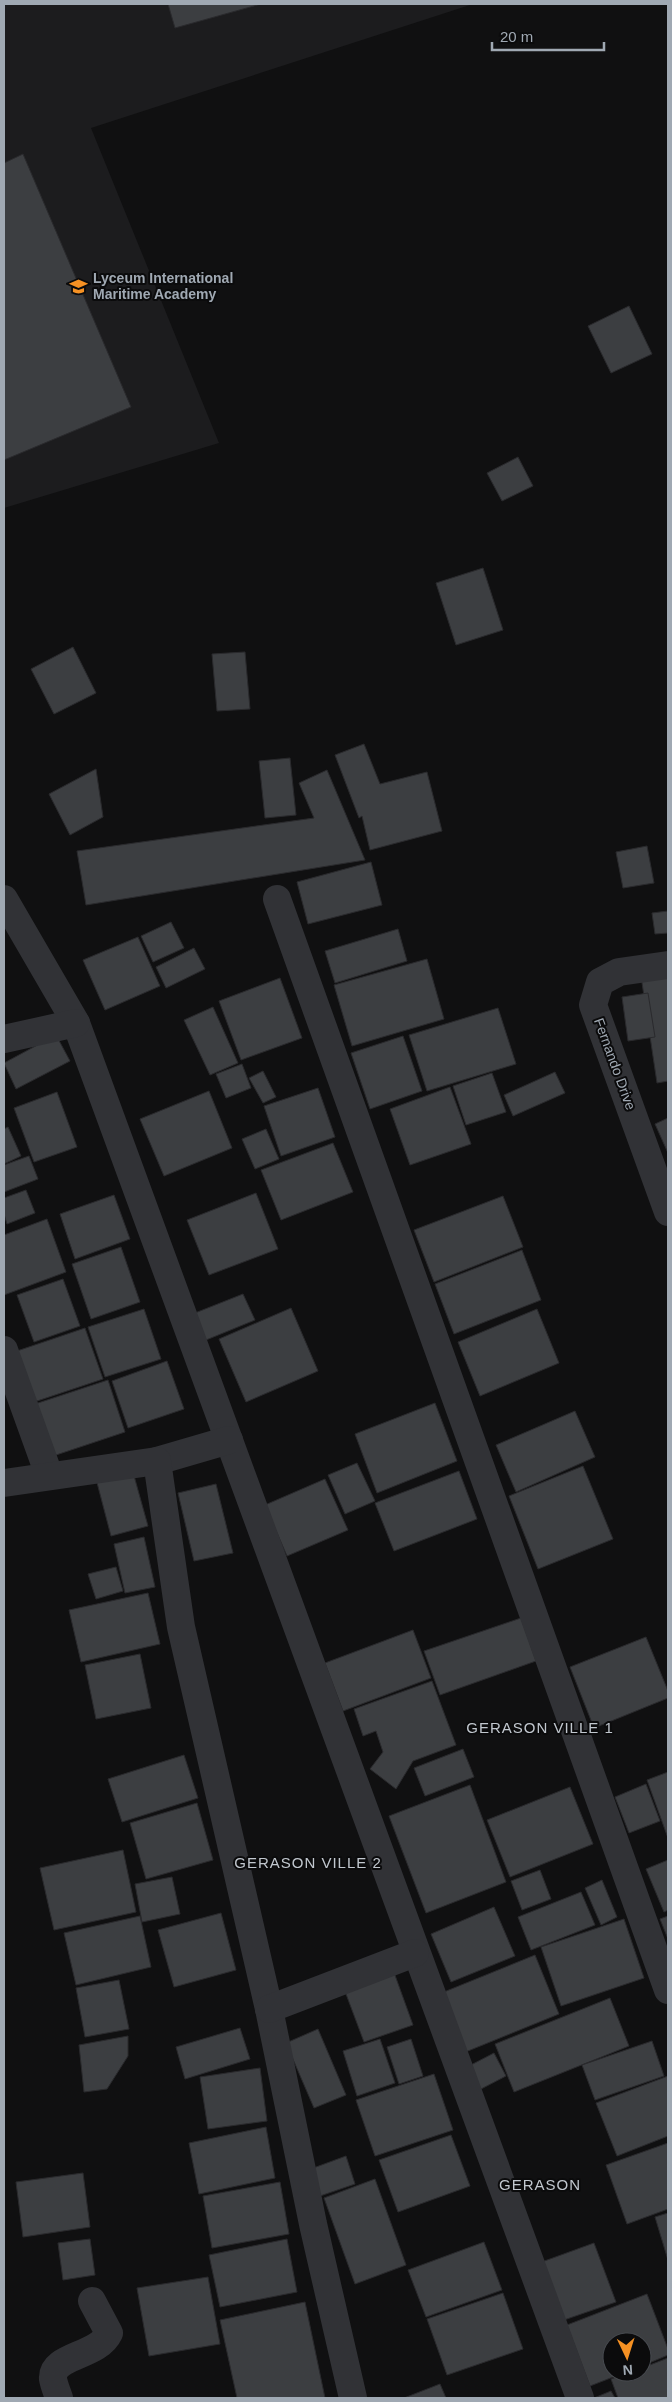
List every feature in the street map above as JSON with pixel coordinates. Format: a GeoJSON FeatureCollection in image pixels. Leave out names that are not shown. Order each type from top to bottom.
{"type":"FeatureCollection","features":[{"type":"Feature","properties":{"kind":"street"},"geometry":{"type":"LineString","coordinates":[[4,899],[76,1023],[415,1953],[580,2398]]}},
{"type":"Feature","properties":{"kind":"street"},"geometry":{"type":"LineString","coordinates":[[277,900],[668,1990]]}},
{"type":"Feature","properties":{"kind":"street","name":"Fernando Drive"},"geometry":{"type":"LineString","coordinates":[[668,965],[619,972],[600,982],[593,1005],[668,1212]]}},
{"type":"Feature","properties":{"kind":"street"},"geometry":{"type":"LineString","coordinates":[[4,1039],[76,1023]]}},
{"type":"Feature","properties":{"kind":"street"},"geometry":{"type":"LineString","coordinates":[[4,1350],[49,1475]]}},
{"type":"Feature","properties":{"kind":"street"},"geometry":{"type":"LineString","coordinates":[[4,1483],[157,1460],[229,1440]]}},
{"type":"Feature","properties":{"kind":"street"},"geometry":{"type":"LineString","coordinates":[[157,1460],[181,1627],[270,2009],[312,2224],[353,2398]]}},
{"type":"Feature","properties":{"kind":"street"},"geometry":{"type":"LineString","coordinates":[[270,2009],[415,1953]]}},
{"type":"Feature","properties":{"kind":"street"},"geometry":{"type":"LineString","coordinates":[[59,2398],[53,2378],[56,2368],[64,2361],[98,2348],[105,2342],[109,2333],[92,2301]]}},
{"type":"Feature","properties":{"kind":"shaded area","name":"Lyceum International Maritime Academy"},"geometry":{"type":"Polygon","coordinates":[[[4,4],[473,4],[91,128],[219,443],[4,508],[4,4]]]}},
{"type":"Feature","properties":{"kind":"building"},"geometry":{"type":"Polygon","coordinates":[[[168,4],[261,4],[175,28],[168,4]]]}},
{"type":"Feature","properties":{"kind":"building"},"geometry":{"type":"Polygon","coordinates":[[[23,154],[131,407],[4,460],[4,163],[23,154]]]}},
{"type":"Feature","properties":{"kind":"building"},"geometry":{"type":"Polygon","coordinates":[[[629,306],[652,354],[611,373],[588,326],[629,306]]]}},
{"type":"Feature","properties":{"kind":"building"},"geometry":{"type":"Polygon","coordinates":[[[518,457],[533,486],[502,501],[487,473],[518,457]]]}},
{"type":"Feature","properties":{"kind":"building"},"geometry":{"type":"Polygon","coordinates":[[[483,568],[503,630],[456,645],[436,583],[483,568]]]}},
{"type":"Feature","properties":{"kind":"building"},"geometry":{"type":"Polygon","coordinates":[[[73,647],[96,693],[54,714],[31,669],[73,647]]]}},
{"type":"Feature","properties":{"kind":"building"},"geometry":{"type":"Polygon","coordinates":[[[245,652],[250,709],[217,711],[212,654],[245,652]]]}},
{"type":"Feature","properties":{"kind":"building"},"geometry":{"type":"Polygon","coordinates":[[[364,744],[380,784],[427,772],[442,831],[370,850],[362,816],[359,818],[335,755],[364,744]]]}},
{"type":"Feature","properties":{"kind":"building"},"geometry":{"type":"Polygon","coordinates":[[[290,758],[296,815],[265,818],[259,761],[290,758]]]}},
{"type":"Feature","properties":{"kind":"building"},"geometry":{"type":"Polygon","coordinates":[[[96,769],[103,817],[70,835],[49,794],[96,769]]]}},
{"type":"Feature","properties":{"kind":"building"},"geometry":{"type":"Polygon","coordinates":[[[327,770],[365,860],[86,905],[77,851],[314,818],[299,783],[327,770]]]}},
{"type":"Feature","properties":{"kind":"building"},"geometry":{"type":"Polygon","coordinates":[[[647,846],[654,883],[623,888],[616,852],[647,846]]]}},
{"type":"Feature","properties":{"kind":"building"},"geometry":{"type":"Polygon","coordinates":[[[371,862],[382,905],[308,924],[297,882],[371,862]]]}},
{"type":"Feature","properties":{"kind":"building"},"geometry":{"type":"Polygon","coordinates":[[[668,911],[668,933],[655,934],[652,913],[668,911]]]}},
{"type":"Feature","properties":{"kind":"building"},"geometry":{"type":"Polygon","coordinates":[[[171,922],[184,948],[153,962],[141,936],[171,922]]]}},
{"type":"Feature","properties":{"kind":"building"},"geometry":{"type":"Polygon","coordinates":[[[398,929],[407,961],[335,983],[325,951],[398,929]]]}},
{"type":"Feature","properties":{"kind":"building"},"geometry":{"type":"Polygon","coordinates":[[[138,937],[160,986],[105,1010],[83,960],[138,937]]]}},
{"type":"Feature","properties":{"kind":"building"},"geometry":{"type":"Polygon","coordinates":[[[194,948],[205,969],[166,988],[156,967],[194,948]]]}},
{"type":"Feature","properties":{"kind":"building"},"geometry":{"type":"Polygon","coordinates":[[[427,959],[444,1019],[352,1046],[334,985],[427,959]]]}},
{"type":"Feature","properties":{"kind":"building"},"geometry":{"type":"Polygon","coordinates":[[[668,972],[668,1081],[657,1083],[641,976],[668,972]]]}},
{"type":"Feature","properties":{"kind":"building"},"geometry":{"type":"Polygon","coordinates":[[[280,978],[302,1038],[241,1060],[219,1001],[280,978]]]}},
{"type":"Feature","properties":{"kind":"building"},"geometry":{"type":"Polygon","coordinates":[[[648,993],[655,1037],[628,1041],[622,997],[648,993]]]}},
{"type":"Feature","properties":{"kind":"building"},"geometry":{"type":"Polygon","coordinates":[[[213,1007],[238,1063],[210,1075],[184,1020],[213,1007]]]}},
{"type":"Feature","properties":{"kind":"building"},"geometry":{"type":"Polygon","coordinates":[[[498,1008],[516,1064],[427,1091],[409,1035],[498,1008]]]}},
{"type":"Feature","properties":{"kind":"building"},"geometry":{"type":"Polygon","coordinates":[[[56,1035],[70,1061],[16,1089],[4,1063],[56,1035]]]}},
{"type":"Feature","properties":{"kind":"building"},"geometry":{"type":"Polygon","coordinates":[[[403,1036],[422,1091],[370,1109],[351,1053],[403,1036]]]}},
{"type":"Feature","properties":{"kind":"building"},"geometry":{"type":"Polygon","coordinates":[[[242,1064],[251,1088],[226,1098],[216,1074],[242,1064]]]}},
{"type":"Feature","properties":{"kind":"building"},"geometry":{"type":"Polygon","coordinates":[[[263,1071],[276,1097],[263,1103],[249,1078],[263,1071]]]}},
{"type":"Feature","properties":{"kind":"building"},"geometry":{"type":"Polygon","coordinates":[[[555,1072],[565,1093],[513,1116],[504,1095],[555,1072]]]}},
{"type":"Feature","properties":{"kind":"building"},"geometry":{"type":"Polygon","coordinates":[[[492,1073],[506,1112],[466,1125],[453,1086],[492,1073]]]}},
{"type":"Feature","properties":{"kind":"building"},"geometry":{"type":"Polygon","coordinates":[[[450,1087],[471,1144],[410,1165],[390,1109],[450,1087]]]}},
{"type":"Feature","properties":{"kind":"building"},"geometry":{"type":"Polygon","coordinates":[[[318,1088],[335,1137],[281,1156],[264,1106],[318,1088]]]}},
{"type":"Feature","properties":{"kind":"building"},"geometry":{"type":"Polygon","coordinates":[[[209,1091],[232,1148],[164,1176],[140,1119],[209,1091]]]}},
{"type":"Feature","properties":{"kind":"building"},"geometry":{"type":"Polygon","coordinates":[[[57,1092],[77,1147],[34,1162],[14,1108],[57,1092]]]}},
{"type":"Feature","properties":{"kind":"building"},"geometry":{"type":"Polygon","coordinates":[[[668,1118],[668,1153],[655,1124],[668,1118]]]}},
{"type":"Feature","properties":{"kind":"building"},"geometry":{"type":"Polygon","coordinates":[[[8,1127],[21,1156],[4,1164],[4,1129],[8,1127]]]}},
{"type":"Feature","properties":{"kind":"building"},"geometry":{"type":"Polygon","coordinates":[[[266,1129],[279,1159],[255,1169],[242,1139],[266,1129]]]}},
{"type":"Feature","properties":{"kind":"building"},"geometry":{"type":"Polygon","coordinates":[[[333,1143],[353,1192],[281,1220],[261,1170],[333,1143]]]}},
{"type":"Feature","properties":{"kind":"building"},"geometry":{"type":"Polygon","coordinates":[[[29,1156],[38,1179],[4,1192],[4,1165],[29,1156]]]}},
{"type":"Feature","properties":{"kind":"building"},"geometry":{"type":"Polygon","coordinates":[[[26,1190],[35,1213],[7,1224],[4,1214],[4,1198],[26,1190]]]}},
{"type":"Feature","properties":{"kind":"building"},"geometry":{"type":"Polygon","coordinates":[[[256,1193],[278,1249],[209,1275],[187,1220],[256,1193]]]}},
{"type":"Feature","properties":{"kind":"building"},"geometry":{"type":"Polygon","coordinates":[[[114,1195],[130,1239],[75,1259],[60,1214],[114,1195]]]}},
{"type":"Feature","properties":{"kind":"building"},"geometry":{"type":"Polygon","coordinates":[[[503,1196],[523,1247],[434,1282],[414,1230],[503,1196]]]}},
{"type":"Feature","properties":{"kind":"building"},"geometry":{"type":"Polygon","coordinates":[[[47,1219],[66,1272],[4,1295],[4,1235],[47,1219]]]}},
{"type":"Feature","properties":{"kind":"building"},"geometry":{"type":"Polygon","coordinates":[[[121,1247],[140,1302],[91,1319],[72,1264],[121,1247]]]}},
{"type":"Feature","properties":{"kind":"building"},"geometry":{"type":"Polygon","coordinates":[[[522,1250],[541,1300],[454,1334],[435,1284],[522,1250]]]}},
{"type":"Feature","properties":{"kind":"building"},"geometry":{"type":"Polygon","coordinates":[[[63,1279],[80,1326],[34,1342],[17,1295],[63,1279]]]}},
{"type":"Feature","properties":{"kind":"building"},"geometry":{"type":"Polygon","coordinates":[[[243,1294],[255,1320],[206,1340],[195,1313],[243,1294]]]}},
{"type":"Feature","properties":{"kind":"building"},"geometry":{"type":"Polygon","coordinates":[[[291,1308],[318,1371],[246,1402],[219,1339],[291,1308]]]}},
{"type":"Feature","properties":{"kind":"building"},"geometry":{"type":"Polygon","coordinates":[[[144,1309],[161,1359],[105,1377],[88,1327],[144,1309]]]}},
{"type":"Feature","properties":{"kind":"building"},"geometry":{"type":"Polygon","coordinates":[[[537,1309],[559,1363],[480,1396],[458,1342],[537,1309]]]}},
{"type":"Feature","properties":{"kind":"building"},"geometry":{"type":"Polygon","coordinates":[[[85,1328],[103,1379],[34,1402],[17,1351],[85,1328]]]}},
{"type":"Feature","properties":{"kind":"building"},"geometry":{"type":"Polygon","coordinates":[[[167,1361],[184,1409],[128,1428],[112,1381],[167,1361]]]}},
{"type":"Feature","properties":{"kind":"building"},"geometry":{"type":"Polygon","coordinates":[[[108,1380],[125,1432],[53,1456],[35,1404],[108,1380]]]}},
{"type":"Feature","properties":{"kind":"building"},"geometry":{"type":"Polygon","coordinates":[[[435,1403],[457,1461],[377,1493],[355,1434],[435,1403]]]}},
{"type":"Feature","properties":{"kind":"building"},"geometry":{"type":"Polygon","coordinates":[[[575,1411],[595,1457],[516,1492],[496,1445],[575,1411]]]}},
{"type":"Feature","properties":{"kind":"building"},"geometry":{"type":"Polygon","coordinates":[[[357,1463],[375,1501],[345,1514],[328,1475],[357,1463]]]}},
{"type":"Feature","properties":{"kind":"building"},"geometry":{"type":"Polygon","coordinates":[[[131,1465],[148,1526],[111,1536],[95,1475],[131,1465]]]}},
{"type":"Feature","properties":{"kind":"building"},"geometry":{"type":"Polygon","coordinates":[[[583,1466],[613,1539],[538,1569],[509,1496],[583,1466]]]}},
{"type":"Feature","properties":{"kind":"building"},"geometry":{"type":"Polygon","coordinates":[[[459,1471],[477,1519],[394,1551],[375,1503],[459,1471]]]}},
{"type":"Feature","properties":{"kind":"building"},"geometry":{"type":"Polygon","coordinates":[[[325,1479],[348,1530],[287,1556],[265,1505],[325,1479]]]}},
{"type":"Feature","properties":{"kind":"building"},"geometry":{"type":"Polygon","coordinates":[[[216,1484],[233,1553],[194,1561],[178,1493],[216,1484]]]}},
{"type":"Feature","properties":{"kind":"building"},"geometry":{"type":"Polygon","coordinates":[[[144,1537],[155,1587],[125,1593],[114,1544],[144,1537]]]}},
{"type":"Feature","properties":{"kind":"building"},"geometry":{"type":"Polygon","coordinates":[[[116,1567],[123,1591],[96,1599],[88,1574],[116,1567]]]}},
{"type":"Feature","properties":{"kind":"building"},"geometry":{"type":"Polygon","coordinates":[[[148,1593],[160,1644],[81,1662],[69,1610],[148,1593]]]}},
{"type":"Feature","properties":{"kind":"building"},"geometry":{"type":"Polygon","coordinates":[[[521,1618],[536,1661],[440,1695],[424,1651],[521,1618]]]}},
{"type":"Feature","properties":{"kind":"building"},"geometry":{"type":"Polygon","coordinates":[[[413,1630],[431,1678],[343,1711],[325,1663],[413,1630]]]}},
{"type":"Feature","properties":{"kind":"building"},"geometry":{"type":"Polygon","coordinates":[[[646,1637],[668,1691],[668,1698],[594,1728],[570,1667],[646,1637]]]}},
{"type":"Feature","properties":{"kind":"building"},"geometry":{"type":"Polygon","coordinates":[[[140,1654],[151,1708],[96,1719],[85,1665],[140,1654]]]}},
{"type":"Feature","properties":{"kind":"building"},"geometry":{"type":"Polygon","coordinates":[[[432,1681],[456,1745],[413,1761],[396,1789],[370,1769],[383,1752],[376,1731],[363,1736],[354,1709],[432,1681]]]}},
{"type":"Feature","properties":{"kind":"building"},"geometry":{"type":"Polygon","coordinates":[[[463,1749],[474,1777],[425,1796],[414,1768],[463,1749]]]}},
{"type":"Feature","properties":{"kind":"building"},"geometry":{"type":"Polygon","coordinates":[[[184,1755],[198,1798],[122,1822],[108,1779],[184,1755]]]}},
{"type":"Feature","properties":{"kind":"building"},"geometry":{"type":"Polygon","coordinates":[[[668,1772],[668,1838],[647,1780],[668,1772]]]}},
{"type":"Feature","properties":{"kind":"building"},"geometry":{"type":"Polygon","coordinates":[[[646,1784],[660,1821],[629,1833],[615,1797],[646,1784]]]}},
{"type":"Feature","properties":{"kind":"building"},"geometry":{"type":"Polygon","coordinates":[[[470,1785],[506,1882],[426,1913],[389,1816],[470,1785]]]}},
{"type":"Feature","properties":{"kind":"building"},"geometry":{"type":"Polygon","coordinates":[[[570,1787],[593,1844],[510,1877],[487,1820],[570,1787]]]}},
{"type":"Feature","properties":{"kind":"building"},"geometry":{"type":"Polygon","coordinates":[[[197,1803],[213,1860],[146,1879],[130,1823],[197,1803]]]}},
{"type":"Feature","properties":{"kind":"building"},"geometry":{"type":"Polygon","coordinates":[[[123,1850],[136,1912],[54,1930],[40,1868],[123,1850]]]}},
{"type":"Feature","properties":{"kind":"building"},"geometry":{"type":"Polygon","coordinates":[[[668,1860],[668,1910],[664,1912],[646,1869],[668,1860]]]}},
{"type":"Feature","properties":{"kind":"building"},"geometry":{"type":"Polygon","coordinates":[[[540,1870],[551,1899],[522,1910],[511,1881],[540,1870]]]}},
{"type":"Feature","properties":{"kind":"building"},"geometry":{"type":"Polygon","coordinates":[[[172,1877],[180,1914],[142,1922],[135,1884],[172,1877]]]}},
{"type":"Feature","properties":{"kind":"building"},"geometry":{"type":"Polygon","coordinates":[[[602,1880],[617,1917],[601,1925],[585,1888],[602,1880]]]}},
{"type":"Feature","properties":{"kind":"building"},"geometry":{"type":"Polygon","coordinates":[[[581,1892],[595,1925],[531,1950],[518,1917],[581,1892]]]}},
{"type":"Feature","properties":{"kind":"building"},"geometry":{"type":"Polygon","coordinates":[[[494,1907],[515,1956],[451,1982],[431,1934],[494,1907]]]}},
{"type":"Feature","properties":{"kind":"building"},"geometry":{"type":"Polygon","coordinates":[[[221,1913],[236,1970],[174,1987],[158,1930],[221,1913]]]}},
{"type":"Feature","properties":{"kind":"building"},"geometry":{"type":"Polygon","coordinates":[[[140,1916],[151,1967],[76,1985],[64,1933],[140,1916]]]}},
{"type":"Feature","properties":{"kind":"building"},"geometry":{"type":"Polygon","coordinates":[[[668,1916],[668,1939],[660,1919],[668,1916]]]}},
{"type":"Feature","properties":{"kind":"building"},"geometry":{"type":"Polygon","coordinates":[[[624,1919],[644,1978],[561,2006],[541,1947],[624,1919]]]}},
{"type":"Feature","properties":{"kind":"building"},"geometry":{"type":"Polygon","coordinates":[[[535,1955],[559,2014],[463,2053],[439,1994],[535,1955]]]}},
{"type":"Feature","properties":{"kind":"building"},"geometry":{"type":"Polygon","coordinates":[[[392,1967],[413,2025],[364,2042],[343,1986],[392,1967]]]}},
{"type":"Feature","properties":{"kind":"building"},"geometry":{"type":"Polygon","coordinates":[[[119,1980],[129,2029],[85,2037],[76,1988],[119,1980]]]}},
{"type":"Feature","properties":{"kind":"building"},"geometry":{"type":"Polygon","coordinates":[[[610,1998],[629,2046],[514,2092],[495,2044],[610,1998]]]}},
{"type":"Feature","properties":{"kind":"building"},"geometry":{"type":"Polygon","coordinates":[[[240,2028],[250,2059],[185,2079],[176,2047],[240,2028]]]}},
{"type":"Feature","properties":{"kind":"building"},"geometry":{"type":"Polygon","coordinates":[[[318,2029],[346,2095],[314,2108],[286,2043],[318,2029]]]}},
{"type":"Feature","properties":{"kind":"building"},"geometry":{"type":"Polygon","coordinates":[[[128,2036],[128,2056],[107,2089],[84,2092],[79,2045],[128,2036]]]}},
{"type":"Feature","properties":{"kind":"building"},"geometry":{"type":"Polygon","coordinates":[[[380,2039],[395,2083],[357,2096],[343,2051],[380,2039]]]}},
{"type":"Feature","properties":{"kind":"building"},"geometry":{"type":"Polygon","coordinates":[[[411,2039],[423,2076],[399,2084],[387,2047],[411,2039]]]}},
{"type":"Feature","properties":{"kind":"building"},"geometry":{"type":"Polygon","coordinates":[[[652,2041],[664,2076],[595,2100],[582,2065],[652,2041]]]}},
{"type":"Feature","properties":{"kind":"building"},"geometry":{"type":"Polygon","coordinates":[[[494,2053],[506,2076],[481,2089],[469,2066],[494,2053]]]}},
{"type":"Feature","properties":{"kind":"building"},"geometry":{"type":"Polygon","coordinates":[[[260,2068],[267,2121],[208,2129],[200,2077],[260,2068]]]}},
{"type":"Feature","properties":{"kind":"building"},"geometry":{"type":"Polygon","coordinates":[[[434,2074],[453,2130],[375,2156],[356,2100],[434,2074]]]}},
{"type":"Feature","properties":{"kind":"building"},"geometry":{"type":"Polygon","coordinates":[[[668,2076],[668,2136],[617,2156],[596,2103],[668,2076]]]}},
{"type":"Feature","properties":{"kind":"building"},"geometry":{"type":"Polygon","coordinates":[[[266,2127],[275,2178],[199,2194],[189,2143],[266,2127]]]}},
{"type":"Feature","properties":{"kind":"building"},"geometry":{"type":"Polygon","coordinates":[[[451,2135],[470,2186],[398,2212],[379,2160],[451,2135]]]}},
{"type":"Feature","properties":{"kind":"building"},"geometry":{"type":"Polygon","coordinates":[[[668,2143],[668,2209],[627,2224],[606,2165],[668,2143]]]}},
{"type":"Feature","properties":{"kind":"building"},"geometry":{"type":"Polygon","coordinates":[[[346,2156],[355,2184],[317,2197],[308,2170],[346,2156]]]}},
{"type":"Feature","properties":{"kind":"building"},"geometry":{"type":"Polygon","coordinates":[[[83,2173],[90,2227],[23,2237],[16,2182],[83,2173]]]}},
{"type":"Feature","properties":{"kind":"building"},"geometry":{"type":"Polygon","coordinates":[[[375,2179],[406,2265],[355,2284],[324,2198],[375,2179]]]}},
{"type":"Feature","properties":{"kind":"building"},"geometry":{"type":"Polygon","coordinates":[[[280,2182],[289,2234],[212,2248],[203,2196],[280,2182]]]}},
{"type":"Feature","properties":{"kind":"building"},"geometry":{"type":"Polygon","coordinates":[[[668,2213],[668,2260],[655,2217],[668,2213]]]}},
{"type":"Feature","properties":{"kind":"building"},"geometry":{"type":"Polygon","coordinates":[[[90,2239],[95,2275],[63,2280],[58,2243],[90,2239]]]}},
{"type":"Feature","properties":{"kind":"building"},"geometry":{"type":"Polygon","coordinates":[[[287,2239],[297,2292],[220,2307],[209,2255],[287,2239]]]}},
{"type":"Feature","properties":{"kind":"building"},"geometry":{"type":"Polygon","coordinates":[[[484,2242],[502,2290],[426,2317],[408,2270],[484,2242]]]}},
{"type":"Feature","properties":{"kind":"building"},"geometry":{"type":"Polygon","coordinates":[[[594,2243],[616,2302],[561,2321],[539,2263],[594,2243]]]}},
{"type":"Feature","properties":{"kind":"building"},"geometry":{"type":"Polygon","coordinates":[[[208,2277],[220,2344],[149,2356],[137,2288],[208,2277]]]}},
{"type":"Feature","properties":{"kind":"building"},"geometry":{"type":"Polygon","coordinates":[[[503,2293],[523,2349],[447,2375],[427,2319],[503,2293]]]}},
{"type":"Feature","properties":{"kind":"building"},"geometry":{"type":"Polygon","coordinates":[[[647,2294],[668,2349],[668,2355],[652,2362],[652,2332],[602,2332],[602,2381],[590,2386],[567,2325],[647,2294]]]}},
{"type":"Feature","properties":{"kind":"building"},"geometry":{"type":"Polygon","coordinates":[[[305,2302],[325,2398],[237,2398],[220,2320],[305,2302]]]}},
{"type":"Feature","properties":{"kind":"building"},"geometry":{"type":"Polygon","coordinates":[[[668,2358],[668,2398],[618,2398],[612,2382],[652,2382],[652,2364],[668,2358]]]}},
{"type":"Feature","properties":{"kind":"building"},"geometry":{"type":"Polygon","coordinates":[[[440,2384],[446,2398],[404,2398],[440,2384]]]}},
{"type":"Feature","properties":{"kind":"building"},"geometry":{"type":"Polygon","coordinates":[[[611,2391],[615,2398],[594,2398],[611,2391]]]}},
{"type":"Feature","properties":{"kind":"place","name":"Lyceum International Maritime Academy"},"geometry":{"type":"Point","coordinates":[79,286]}},
{"type":"Feature","properties":{"kind":"district","name":"GERASON VILLE 1"},"geometry":{"type":"Point","coordinates":[540,1728]}},
{"type":"Feature","properties":{"kind":"district","name":"GERASON VILLE 2"},"geometry":{"type":"Point","coordinates":[308,1863]}},
{"type":"Feature","properties":{"kind":"district","name":"GERASON"},"geometry":{"type":"Point","coordinates":[540,2185]}}]}
